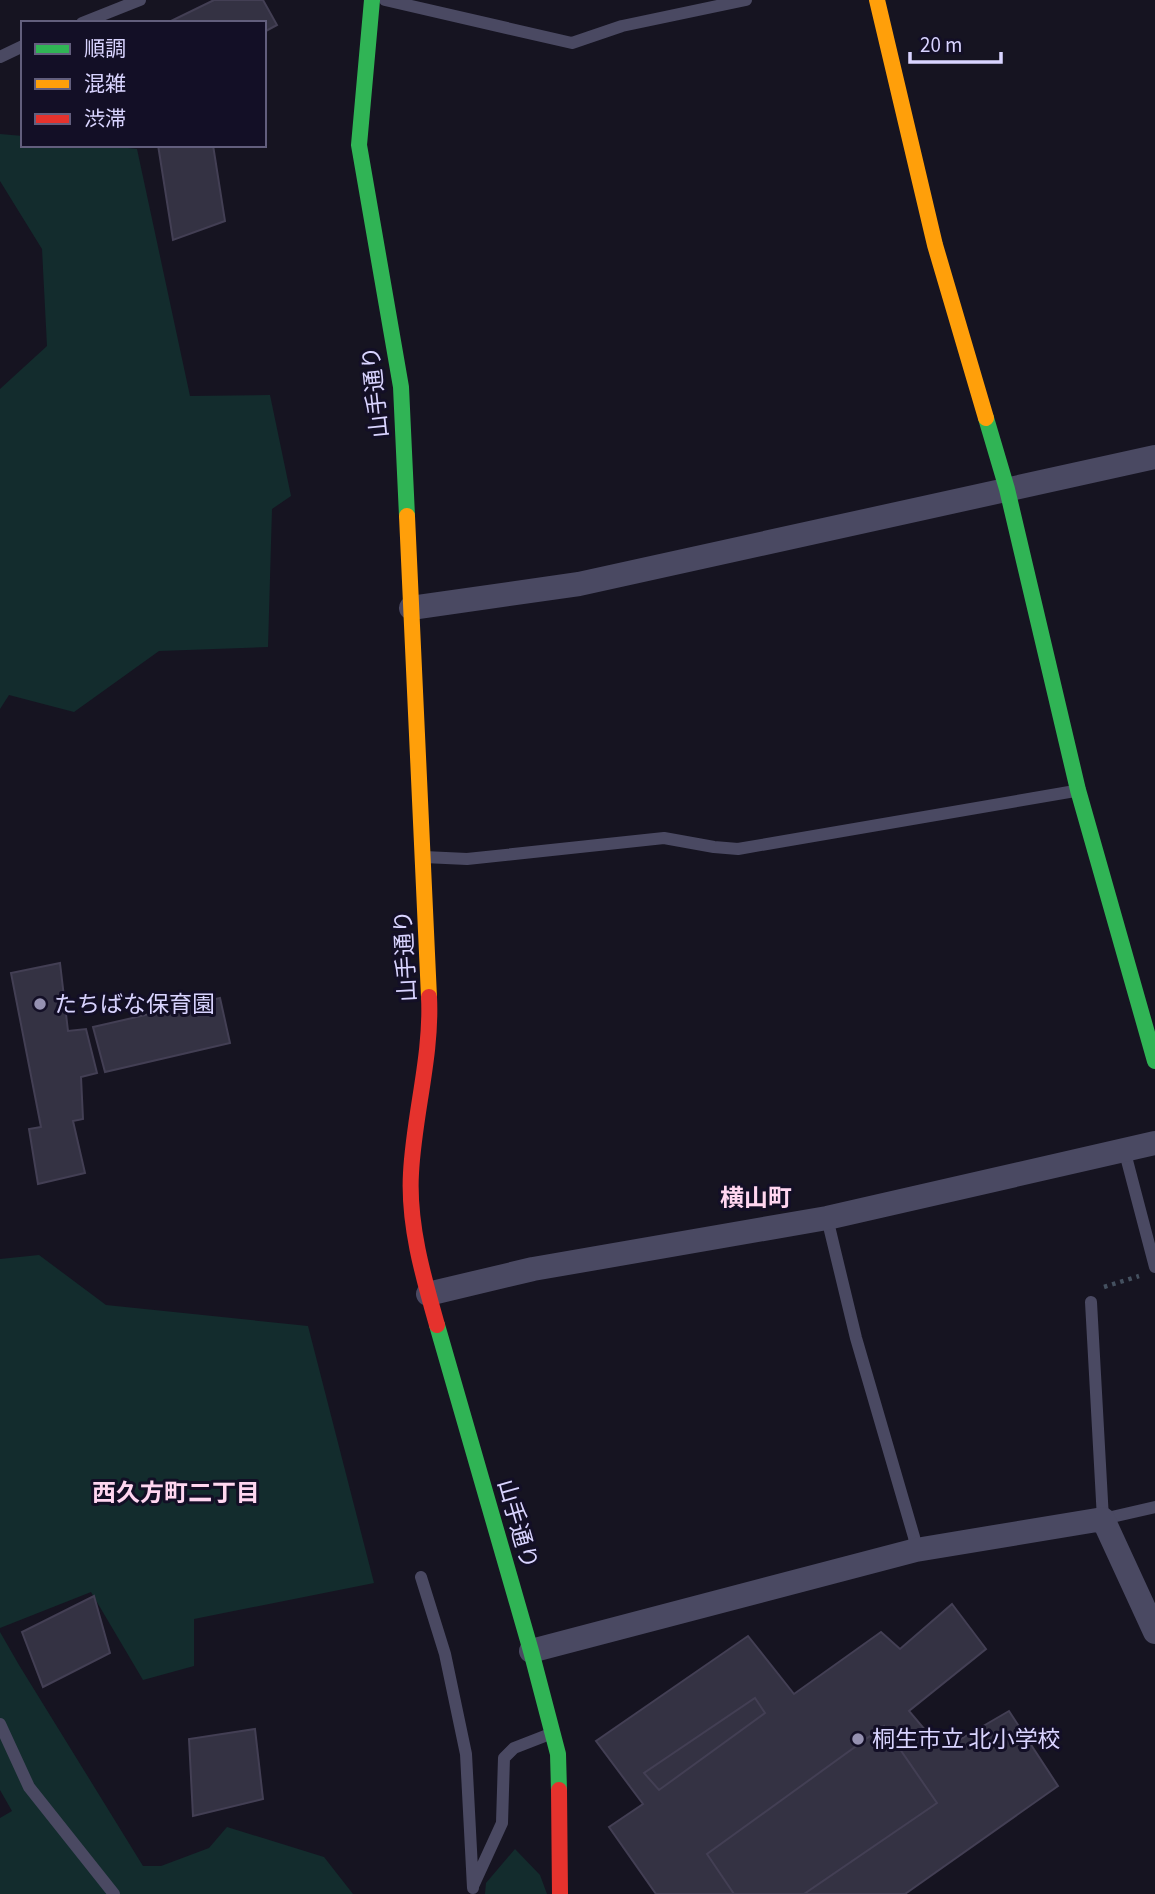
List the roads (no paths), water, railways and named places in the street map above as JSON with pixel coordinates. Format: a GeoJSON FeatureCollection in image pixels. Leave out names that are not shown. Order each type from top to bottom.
{"type":"FeatureCollection","features":[{"type":"Feature","properties":{"kind":"street","name":"山手通り"},"geometry":{"type":"LineString","coordinates":[[372,0],[359,145],[401,387],[429,1033],[415,1132],[411,1200],[413,1225],[428,1294],[531,1651],[558,1755],[561,1894]]}},
{"type":"Feature","properties":{"kind":"street"},"geometry":{"type":"LineString","coordinates":[[877,0],[936,245],[1007,489],[1078,790],[1155,1060]]}},
{"type":"Feature","properties":{"kind":"street"},"geometry":{"type":"LineString","coordinates":[[411,608],[579,584],[1155,457]]}},
{"type":"Feature","properties":{"kind":"street"},"geometry":{"type":"LineString","coordinates":[[428,1294],[533,1269],[827,1217],[1155,1143]]}},
{"type":"Feature","properties":{"kind":"street"},"geometry":{"type":"LineString","coordinates":[[531,1651],[916,1550],[1103,1519],[1155,1632]]}},
{"type":"Feature","properties":{"kind":"lane"},"geometry":{"type":"LineString","coordinates":[[87,21],[140,0]]}},
{"type":"Feature","properties":{"kind":"lane"},"geometry":{"type":"LineString","coordinates":[[385,0],[572,43],[622,26],[746,0]]}},
{"type":"Feature","properties":{"kind":"lane"},"geometry":{"type":"LineString","coordinates":[[0,57],[21,47]]}},
{"type":"Feature","properties":{"kind":"lane"},"geometry":{"type":"LineString","coordinates":[[423,857],[467,859],[664,838],[738,849],[1078,790]]}},
{"type":"Feature","properties":{"kind":"lane"},"geometry":{"type":"LineString","coordinates":[[1124,1149],[1155,1268]]}},
{"type":"Feature","properties":{"kind":"lane"},"geometry":{"type":"LineString","coordinates":[[827,1217],[856,1338],[916,1550]]}},
{"type":"Feature","properties":{"kind":"lane"},"geometry":{"type":"LineString","coordinates":[[1091,1302],[1103,1519],[1155,1507]]}},
{"type":"Feature","properties":{"kind":"lane"},"geometry":{"type":"LineString","coordinates":[[421,1577],[446,1654],[466,1754],[471,1891]]}},
{"type":"Feature","properties":{"kind":"lane"},"geometry":{"type":"LineString","coordinates":[[0,1724],[30,1787],[114,1894]]}},
{"type":"Feature","properties":{"kind":"lane"},"geometry":{"type":"LineString","coordinates":[[471,1891],[502,1823],[504,1758],[514,1748],[553,1733]]}},
{"type":"Feature","properties":{"kind":"place","name":"たちばな保育園"},"geometry":{"type":"Point","coordinates":[40,1004]}},
{"type":"Feature","properties":{"kind":"place","name":"桐生市立 北小学校"},"geometry":{"type":"Point","coordinates":[858,1739]}},
{"type":"Feature","properties":{"kind":"district","name":"横山町"},"geometry":{"type":"Point","coordinates":[756,1198]}},
{"type":"Feature","properties":{"kind":"district","name":"西久方町二丁目"},"geometry":{"type":"Point","coordinates":[176,1493]}}]}
